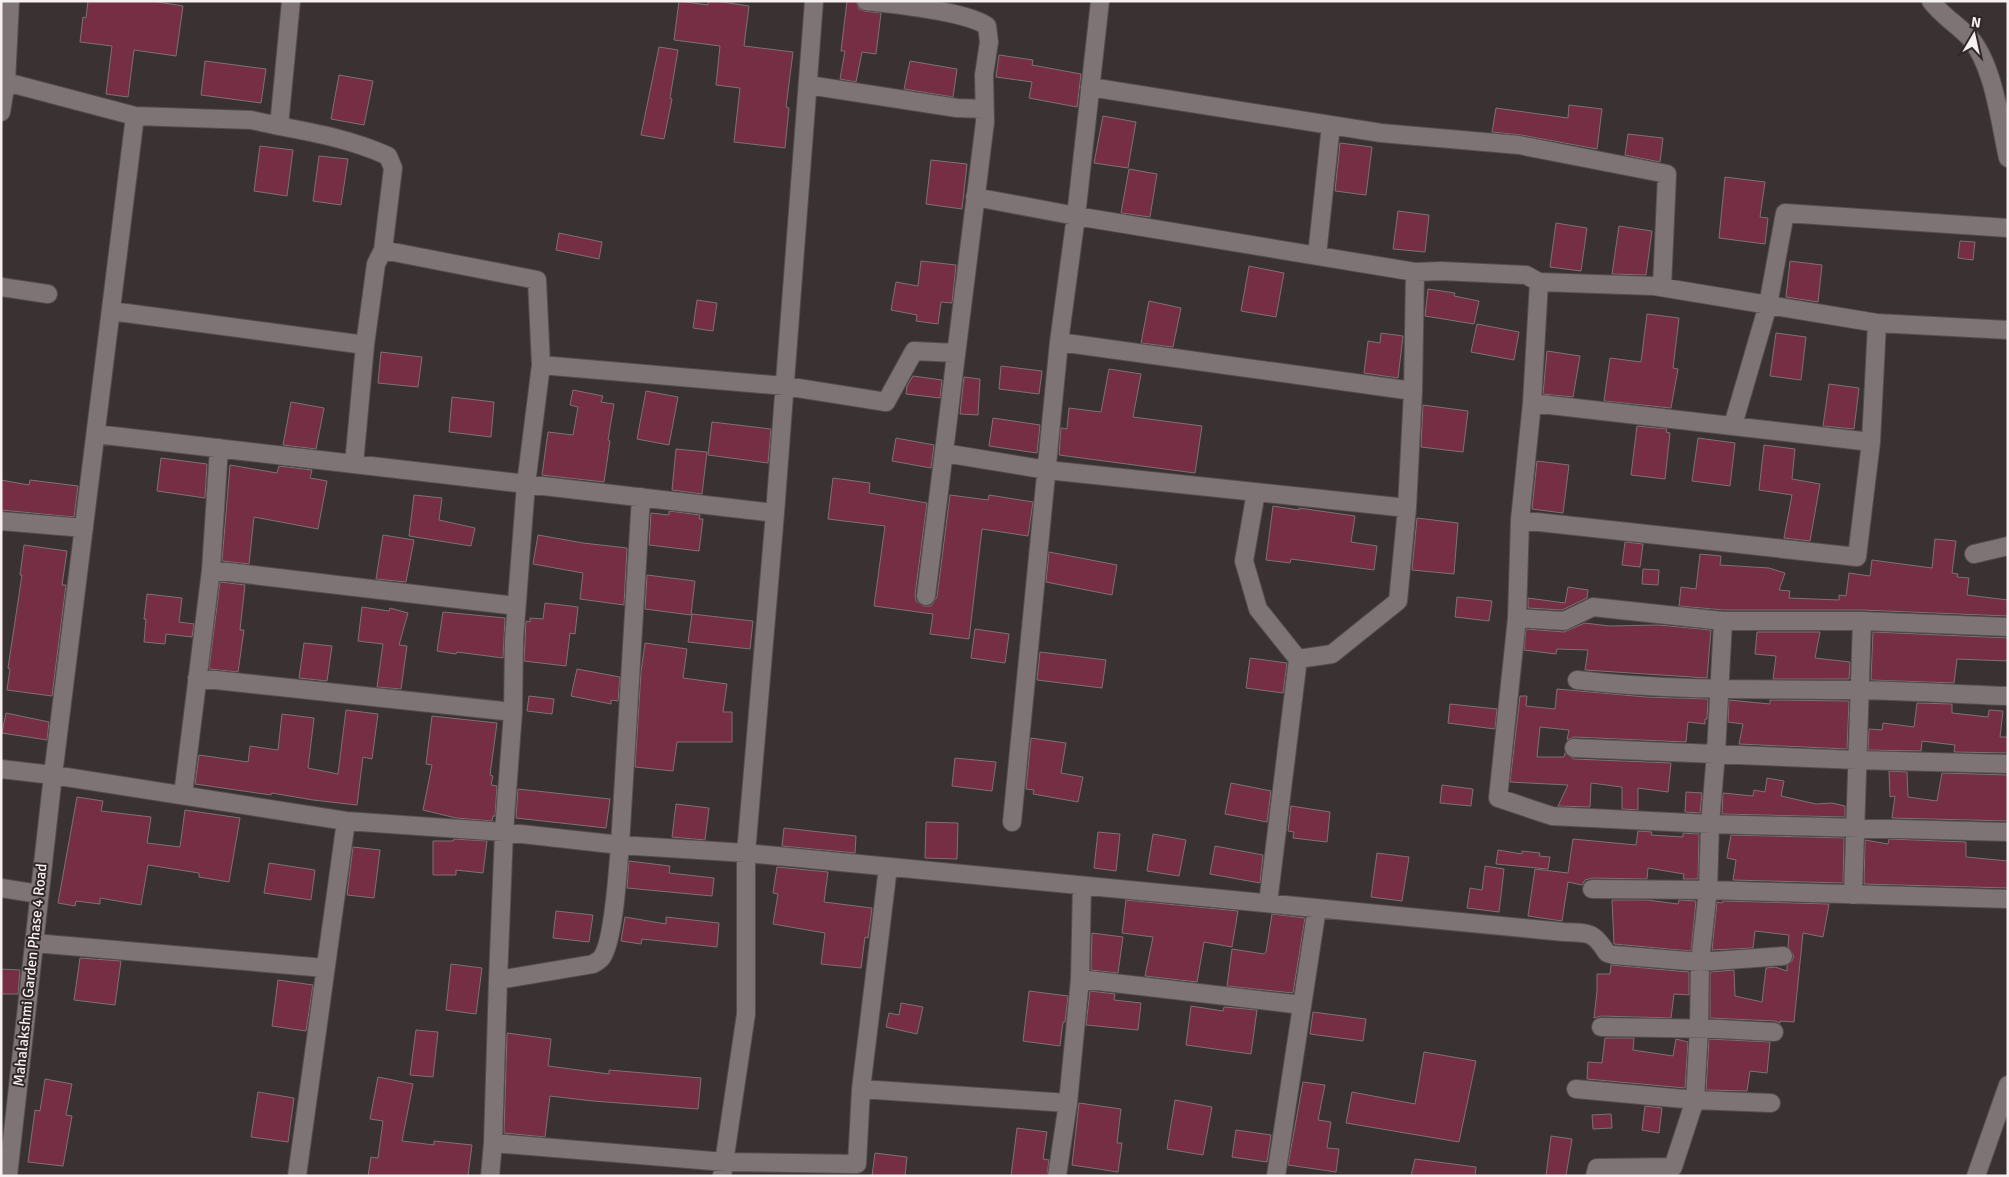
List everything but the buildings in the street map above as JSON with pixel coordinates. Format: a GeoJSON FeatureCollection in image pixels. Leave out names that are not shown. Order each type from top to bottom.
{"type":"FeatureCollection","features":[{"type":"Feature","properties":{"kind":"street"},"geometry":{"type":"LineString","coordinates":[[1,112],[6,82],[10,1]]}},
{"type":"Feature","properties":{"kind":"street"},"geometry":{"type":"LineString","coordinates":[[279,126],[291,1]]}},
{"type":"Feature","properties":{"kind":"street"},"geometry":{"type":"LineString","coordinates":[[724,1169],[746,1014],[746,853],[775,513],[814,1]]}},
{"type":"Feature","properties":{"kind":"street"},"geometry":{"type":"LineString","coordinates":[[866,1],[956,15],[980,21],[987,26],[989,42],[984,74],[985,122],[926,596]]}},
{"type":"Feature","properties":{"kind":"street"},"geometry":{"type":"LineString","coordinates":[[1012,822],[1059,342],[1076,216],[1100,1]]}},
{"type":"Feature","properties":{"kind":"street"},"geometry":{"type":"LineString","coordinates":[[1931,1],[1938,11],[1971,39],[1988,70],[2008,158]]}},
{"type":"Feature","properties":{"kind":"street"},"geometry":{"type":"LineString","coordinates":[[6,82],[135,116],[252,120],[370,147],[388,156],[393,168],[383,250],[376,264],[365,345],[354,464]]}},
{"type":"Feature","properties":{"kind":"street"},"geometry":{"type":"LineString","coordinates":[[808,86],[957,108],[984,109]]}},
{"type":"Feature","properties":{"kind":"street"},"geometry":{"type":"LineString","coordinates":[[1090,87],[1381,133],[1519,146],[1667,174],[1662,287]]}},
{"type":"Feature","properties":{"kind":"street","name":"Mahalakshmi Garden Phase 4 Road"},"geometry":{"type":"LineString","coordinates":[[8,1176],[53,775],[135,116]]}},
{"type":"Feature","properties":{"kind":"street"},"geometry":{"type":"LineString","coordinates":[[1317,254],[1331,125]]}},
{"type":"Feature","properties":{"kind":"street"},"geometry":{"type":"LineString","coordinates":[[975,197],[1076,216],[1317,254],[1415,272],[1441,271],[1526,275],[1539,282],[1662,287],[1877,323],[2008,330]]}},
{"type":"Feature","properties":{"kind":"street"},"geometry":{"type":"LineString","coordinates":[[1733,425],[1768,305],[1785,213],[2008,228]]}},
{"type":"Feature","properties":{"kind":"street"},"geometry":{"type":"LineString","coordinates":[[383,250],[537,280],[541,365],[526,484],[516,606],[513,712],[504,832],[493,1143],[490,1176]]}},
{"type":"Feature","properties":{"kind":"street"},"geometry":{"type":"LineString","coordinates":[[1298,659],[1332,654],[1398,601],[1407,508],[1413,391],[1415,272]]}},
{"type":"Feature","properties":{"kind":"street"},"geometry":{"type":"LineString","coordinates":[[1539,282],[1532,403],[1520,520],[1517,618],[1498,798],[1552,816],[1710,824],[2008,832]]}},
{"type":"Feature","properties":{"kind":"street"},"geometry":{"type":"LineString","coordinates":[[1,287],[48,294]]}},
{"type":"Feature","properties":{"kind":"street"},"geometry":{"type":"LineString","coordinates":[[111,311],[365,345]]}},
{"type":"Feature","properties":{"kind":"street"},"geometry":{"type":"LineString","coordinates":[[1520,520],[1857,556],[1871,442],[1877,323]]}},
{"type":"Feature","properties":{"kind":"street"},"geometry":{"type":"LineString","coordinates":[[1059,342],[1413,391]]}},
{"type":"Feature","properties":{"kind":"street"},"geometry":{"type":"LineString","coordinates":[[541,365],[785,386],[886,402],[914,351],[956,353]]}},
{"type":"Feature","properties":{"kind":"street"},"geometry":{"type":"LineString","coordinates":[[1532,403],[1871,442]]}},
{"type":"Feature","properties":{"kind":"street"},"geometry":{"type":"LineString","coordinates":[[96,434],[775,513]]}},
{"type":"Feature","properties":{"kind":"street"},"geometry":{"type":"LineString","coordinates":[[183,795],[211,570],[219,448]]}},
{"type":"Feature","properties":{"kind":"street"},"geometry":{"type":"LineString","coordinates":[[944,453],[1047,470],[1407,508]]}},
{"type":"Feature","properties":{"kind":"street"},"geometry":{"type":"LineString","coordinates":[[1256,492],[1244,561],[1258,609],[1298,659],[1268,903]]}},
{"type":"Feature","properties":{"kind":"street"},"geometry":{"type":"LineString","coordinates":[[498,980],[579,968],[593,964],[602,958],[608,945],[616,894],[620,845],[641,497]]}},
{"type":"Feature","properties":{"kind":"street"},"geometry":{"type":"LineString","coordinates":[[1,521],[84,528]]}},
{"type":"Feature","properties":{"kind":"street"},"geometry":{"type":"LineString","coordinates":[[1974,554],[2008,546]]}},
{"type":"Feature","properties":{"kind":"street"},"geometry":{"type":"LineString","coordinates":[[211,570],[516,606]]}},
{"type":"Feature","properties":{"kind":"street"},"geometry":{"type":"LineString","coordinates":[[1517,618],[1564,621],[1593,607],[1723,620],[1862,621],[2008,627]]}},
{"type":"Feature","properties":{"kind":"street"},"geometry":{"type":"LineString","coordinates":[[1595,1176],[1597,1168],[1673,1167],[1696,1100],[1700,962],[1708,890],[1710,824],[1723,620]]}},
{"type":"Feature","properties":{"kind":"street"},"geometry":{"type":"LineString","coordinates":[[1853,895],[1862,621]]}},
{"type":"Feature","properties":{"kind":"street"},"geometry":{"type":"LineString","coordinates":[[197,678],[513,712]]}},
{"type":"Feature","properties":{"kind":"street"},"geometry":{"type":"LineString","coordinates":[[1577,680],[1720,689],[1859,690],[2008,696]]}},
{"type":"Feature","properties":{"kind":"street"},"geometry":{"type":"LineString","coordinates":[[1574,748],[1857,760],[2008,764]]}},
{"type":"Feature","properties":{"kind":"street"},"geometry":{"type":"LineString","coordinates":[[1,769],[53,775],[346,820],[504,832],[620,845],[746,853],[1590,933],[1600,941],[1607,953],[1614,956],[1700,962],[1783,956]]}},
{"type":"Feature","properties":{"kind":"street"},"geometry":{"type":"LineString","coordinates":[[298,1176],[324,968],[346,820]]}},
{"type":"Feature","properties":{"kind":"street"},"geometry":{"type":"LineString","coordinates":[[493,1143],[724,1169],[857,1164],[861,1089],[888,867]]}},
{"type":"Feature","properties":{"kind":"street"},"geometry":{"type":"LineString","coordinates":[[1057,1176],[1068,1103],[1080,978],[1082,886]]}},
{"type":"Feature","properties":{"kind":"street"},"geometry":{"type":"LineString","coordinates":[[1,888],[39,894]]}},
{"type":"Feature","properties":{"kind":"street"},"geometry":{"type":"LineString","coordinates":[[1592,889],[1708,890],[2008,899]]}},
{"type":"Feature","properties":{"kind":"street"},"geometry":{"type":"LineString","coordinates":[[1276,1176],[1317,908]]}},
{"type":"Feature","properties":{"kind":"street"},"geometry":{"type":"LineString","coordinates":[[34,943],[324,968]]}},
{"type":"Feature","properties":{"kind":"street"},"geometry":{"type":"LineString","coordinates":[[1080,978],[1302,1005]]}},
{"type":"Feature","properties":{"kind":"street"},"geometry":{"type":"LineString","coordinates":[[1601,1028],[1699,1028],[1774,1032]]}},
{"type":"Feature","properties":{"kind":"street"},"geometry":{"type":"LineString","coordinates":[[861,1089],[1068,1103]]}},
{"type":"Feature","properties":{"kind":"street"},"geometry":{"type":"LineString","coordinates":[[1976,1176],[2007,1089]]}},
{"type":"Feature","properties":{"kind":"street"},"geometry":{"type":"LineString","coordinates":[[1576,1090],[1696,1100],[1771,1103]]}}]}
